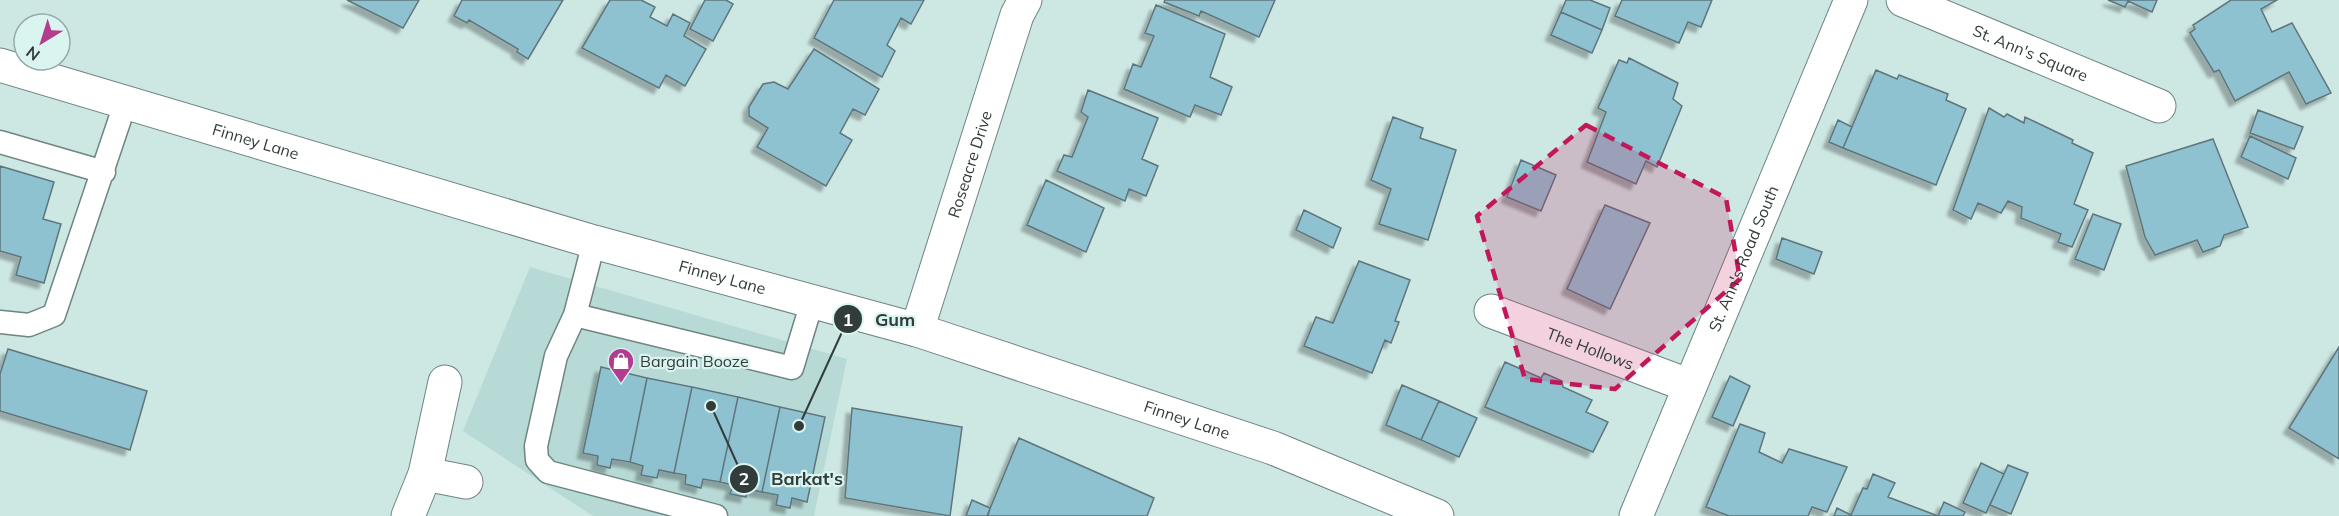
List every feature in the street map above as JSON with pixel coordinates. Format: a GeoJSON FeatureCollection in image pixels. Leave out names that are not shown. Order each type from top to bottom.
{"type":"FeatureCollection","features":[{"type":"Feature","properties":{"kind":"street","name":"Roseacre Drive"},"geometry":{"type":"LineString","coordinates":[[917,330],[1017,15],[1025,0]]}},
{"type":"Feature","properties":{"kind":"street","name":"St. Ann's Road South"},"geometry":{"type":"LineString","coordinates":[[1636,516],[1851,0]]}},
{"type":"Feature","properties":{"kind":"street","name":"St. Ann's Square"},"geometry":{"type":"LineString","coordinates":[[1903,0],[2159,106]]}},
{"type":"Feature","properties":{"kind":"street","name":"Finney Lane"},"geometry":{"type":"LineString","coordinates":[[0,65],[594,242],[917,330],[1273,448],[1437,516]]}},
{"type":"Feature","properties":{"kind":"street","name":"The Hollows"},"geometry":{"type":"LineString","coordinates":[[1491,310],[1690,386]]}},
{"type":"Feature","properties":{"kind":"street"},"geometry":{"type":"LineString","coordinates":[[408,516],[424,474],[445,381]]}},
{"type":"Feature","properties":{"kind":"street"},"geometry":{"type":"LineString","coordinates":[[424,474],[466,482]]}},
{"type":"Feature","properties":{"kind":"lane"},"geometry":{"type":"LineString","coordinates":[[0,322],[29,325],[54,315],[126,101]]}},
{"type":"Feature","properties":{"kind":"lane"},"geometry":{"type":"LineString","coordinates":[[0,142],[104,172]]}},
{"type":"Feature","properties":{"kind":"lane"},"geometry":{"type":"LineString","coordinates":[[594,242],[575,315],[556,356],[536,446],[537,460],[548,472],[716,516]]}},
{"type":"Feature","properties":{"kind":"lane"},"geometry":{"type":"LineString","coordinates":[[575,315],[792,368],[812,302]]}},
{"type":"Feature","properties":{"kind":"highlighted area"},"geometry":{"type":"Polygon","coordinates":[[[1586,125],[1726,198],[1740,279],[1615,389],[1525,379],[1477,216],[1586,125]]]}},
{"type":"Feature","properties":{"kind":"shaded area"},"geometry":{"type":"Polygon","coordinates":[[[530,267],[847,359],[814,516],[593,516],[463,431],[530,267]]]}},
{"type":"Feature","properties":{"kind":"building"},"geometry":{"type":"Polygon","coordinates":[[[347,0],[419,0],[403,28],[347,0]]]}},
{"type":"Feature","properties":{"kind":"building"},"geometry":{"type":"Polygon","coordinates":[[[462,0],[563,0],[528,59],[517,52],[518,49],[469,20],[467,23],[454,16],[462,0]]]}},
{"type":"Feature","properties":{"kind":"building"},"geometry":{"type":"Polygon","coordinates":[[[610,0],[641,0],[655,7],[650,17],[667,26],[673,14],[690,23],[684,36],[706,49],[685,86],[666,75],[659,88],[582,48],[610,0]]]}},
{"type":"Feature","properties":{"kind":"building"},"geometry":{"type":"Polygon","coordinates":[[[705,0],[726,0],[733,4],[713,41],[690,29],[705,0]]]}},
{"type":"Feature","properties":{"kind":"building"},"geometry":{"type":"Polygon","coordinates":[[[834,0],[924,0],[911,24],[901,18],[887,45],[895,51],[882,77],[814,38],[834,0]]]}},
{"type":"Feature","properties":{"kind":"building"},"geometry":{"type":"Polygon","coordinates":[[[1165,0],[1275,0],[1259,37],[1201,11],[1199,16],[1164,2],[1165,0]]]}},
{"type":"Feature","properties":{"kind":"building"},"geometry":{"type":"Polygon","coordinates":[[[1566,0],[1590,0],[1610,8],[1602,30],[1561,12],[1566,0]]]}},
{"type":"Feature","properties":{"kind":"building"},"geometry":{"type":"Polygon","coordinates":[[[1622,0],[1712,0],[1701,27],[1688,22],[1679,43],[1615,16],[1622,0]]]}},
{"type":"Feature","properties":{"kind":"building"},"geometry":{"type":"Polygon","coordinates":[[[2108,0],[2157,0],[2152,12],[2128,1],[2125,7],[2108,0]]]}},
{"type":"Feature","properties":{"kind":"building"},"geometry":{"type":"Polygon","coordinates":[[[2231,0],[2277,0],[2261,9],[2272,32],[2292,23],[2331,93],[2306,104],[2289,72],[2235,101],[2219,70],[2214,72],[2190,33],[2195,29],[2193,25],[2231,0]]]}},
{"type":"Feature","properties":{"kind":"building"},"geometry":{"type":"Polygon","coordinates":[[[1156,5],[1225,34],[1210,77],[1232,87],[1221,115],[1195,105],[1190,117],[1124,89],[1133,64],[1141,67],[1154,36],[1145,33],[1156,5]]]}},
{"type":"Feature","properties":{"kind":"building"},"geometry":{"type":"Polygon","coordinates":[[[1561,12],[1602,30],[1592,53],[1551,35],[1561,12]]]}},
{"type":"Feature","properties":{"kind":"building"},"geometry":{"type":"Polygon","coordinates":[[[814,49],[879,89],[865,115],[853,109],[840,133],[852,140],[826,186],[757,147],[768,128],[749,116],[749,107],[763,84],[774,82],[788,89],[814,49]]]}},
{"type":"Feature","properties":{"kind":"building"},"geometry":{"type":"Polygon","coordinates":[[[1629,58],[1678,83],[1673,99],[1682,106],[1657,167],[1646,161],[1636,184],[1587,162],[1606,112],[1598,108],[1619,60],[1627,63],[1629,58]]]}},
{"type":"Feature","properties":{"kind":"building"},"geometry":{"type":"Polygon","coordinates":[[[1876,70],[1897,79],[1899,75],[1948,94],[1946,100],[1966,109],[1936,185],[1843,148],[1876,70]]]}},
{"type":"Feature","properties":{"kind":"building"},"geometry":{"type":"Polygon","coordinates":[[[1088,90],[1158,118],[1142,159],[1158,166],[1146,196],[1129,189],[1125,201],[1057,171],[1064,155],[1072,157],[1088,117],[1081,112],[1088,90]]]}},
{"type":"Feature","properties":{"kind":"building"},"geometry":{"type":"Polygon","coordinates":[[[1989,108],[2004,117],[2007,114],[2024,123],[2025,117],[2073,140],[2072,143],[2093,153],[2074,204],[2088,210],[2072,247],[2058,242],[2061,234],[2021,218],[2022,207],[2008,201],[2001,213],[1978,203],[1971,219],[1953,210],[1989,108]]]}},
{"type":"Feature","properties":{"kind":"building"},"geometry":{"type":"Polygon","coordinates":[[[2258,110],[2303,127],[2294,149],[2250,133],[2258,110]]]}},
{"type":"Feature","properties":{"kind":"building"},"geometry":{"type":"Polygon","coordinates":[[[1393,117],[1423,128],[1420,138],[1456,150],[1428,240],[1379,224],[1391,189],[1371,180],[1393,117]]]}},
{"type":"Feature","properties":{"kind":"building"},"geometry":{"type":"Polygon","coordinates":[[[1838,120],[1852,127],[1843,148],[1829,142],[1838,120]]]}},
{"type":"Feature","properties":{"kind":"building"},"geometry":{"type":"Polygon","coordinates":[[[2250,136],[2296,158],[2288,179],[2241,157],[2250,136]]]}},
{"type":"Feature","properties":{"kind":"building"},"geometry":{"type":"Polygon","coordinates":[[[2213,139],[2248,227],[2224,235],[2220,246],[2203,252],[2197,240],[2155,255],[2145,237],[2126,166],[2213,139]]]}},
{"type":"Feature","properties":{"kind":"building"},"geometry":{"type":"Polygon","coordinates":[[[1521,160],[1556,175],[1541,211],[1507,197],[1521,160]]]}},
{"type":"Feature","properties":{"kind":"building"},"geometry":{"type":"Polygon","coordinates":[[[0,166],[54,182],[43,219],[61,224],[44,283],[16,275],[21,257],[0,251],[0,166]]]}},
{"type":"Feature","properties":{"kind":"building"},"geometry":{"type":"Polygon","coordinates":[[[1046,180],[1104,208],[1086,252],[1027,225],[1046,180]]]}},
{"type":"Feature","properties":{"kind":"building"},"geometry":{"type":"Polygon","coordinates":[[[1605,205],[1650,223],[1610,309],[1567,289],[1605,205]]]}},
{"type":"Feature","properties":{"kind":"building"},"geometry":{"type":"Polygon","coordinates":[[[1304,210],[1341,228],[1333,248],[1296,230],[1304,210]]]}},
{"type":"Feature","properties":{"kind":"building"},"geometry":{"type":"Polygon","coordinates":[[[2093,214],[2121,224],[2104,270],[2075,259],[2093,214]]]}},
{"type":"Feature","properties":{"kind":"building"},"geometry":{"type":"Polygon","coordinates":[[[1782,238],[1822,252],[1814,274],[1776,259],[1782,238]]]}},
{"type":"Feature","properties":{"kind":"building"},"geometry":{"type":"Polygon","coordinates":[[[1359,261],[1410,280],[1395,321],[1399,322],[1391,343],[1385,340],[1372,373],[1304,346],[1316,317],[1333,323],[1359,261]]]}},
{"type":"Feature","properties":{"kind":"building"},"geometry":{"type":"Polygon","coordinates":[[[2339,347],[2339,459],[2289,428],[2339,347]]]}},
{"type":"Feature","properties":{"kind":"building"},"geometry":{"type":"Polygon","coordinates":[[[8,349],[147,391],[130,450],[0,411],[0,374],[8,349]]]}},
{"type":"Feature","properties":{"kind":"building"},"geometry":{"type":"Polygon","coordinates":[[[1505,362],[1541,378],[1544,373],[1562,381],[1563,387],[1592,400],[1586,412],[1608,422],[1593,452],[1485,407],[1505,362]]]}},
{"type":"Feature","properties":{"kind":"building"},"geometry":{"type":"Polygon","coordinates":[[[601,367],[647,378],[630,462],[612,459],[610,468],[597,465],[598,456],[583,453],[601,367]]]}},
{"type":"Feature","properties":{"kind":"building"},"geometry":{"type":"Polygon","coordinates":[[[1730,376],[1750,386],[1733,426],[1712,417],[1730,376]]]}},
{"type":"Feature","properties":{"kind":"building"},"geometry":{"type":"Polygon","coordinates":[[[647,378],[692,387],[674,473],[659,470],[657,478],[641,475],[643,466],[630,462],[647,378]]]}},
{"type":"Feature","properties":{"kind":"building"},"geometry":{"type":"Polygon","coordinates":[[[1402,385],[1439,401],[1421,440],[1386,425],[1402,385]]]}},
{"type":"Feature","properties":{"kind":"building"},"geometry":{"type":"Polygon","coordinates":[[[692,387],[738,397],[720,482],[703,479],[701,488],[685,484],[686,475],[674,473],[692,387]]]}},
{"type":"Feature","properties":{"kind":"building"},"geometry":{"type":"Polygon","coordinates":[[[738,397],[780,407],[762,492],[747,489],[746,497],[730,494],[733,485],[720,482],[738,397]]]}},
{"type":"Feature","properties":{"kind":"building"},"geometry":{"type":"Polygon","coordinates":[[[1439,401],[1477,418],[1459,457],[1421,440],[1439,401]]]}},
{"type":"Feature","properties":{"kind":"building"},"geometry":{"type":"Polygon","coordinates":[[[780,407],[825,417],[807,502],[792,498],[790,508],[776,505],[778,495],[762,492],[780,407]]]}},
{"type":"Feature","properties":{"kind":"building"},"geometry":{"type":"Polygon","coordinates":[[[852,408],[962,427],[950,516],[845,498],[852,408]]]}},
{"type":"Feature","properties":{"kind":"building"},"geometry":{"type":"Polygon","coordinates":[[[1740,424],[1765,433],[1759,452],[1782,463],[1789,449],[1847,467],[1827,512],[1812,507],[1808,516],[1729,516],[1706,507],[1740,424]]]}},
{"type":"Feature","properties":{"kind":"building"},"geometry":{"type":"Polygon","coordinates":[[[1019,438],[1154,498],[1147,516],[987,516],[1019,438]]]}},
{"type":"Feature","properties":{"kind":"building"},"geometry":{"type":"Polygon","coordinates":[[[1981,463],[2004,474],[1986,513],[1963,503],[1981,463]]]}},
{"type":"Feature","properties":{"kind":"building"},"geometry":{"type":"Polygon","coordinates":[[[2008,465],[2028,473],[2011,514],[1990,505],[2008,465]]]}},
{"type":"Feature","properties":{"kind":"building"},"geometry":{"type":"Polygon","coordinates":[[[1873,474],[1895,483],[1888,497],[1938,516],[1834,516],[1837,508],[1851,515],[1863,488],[1867,489],[1873,474]]]}},
{"type":"Feature","properties":{"kind":"building"},"geometry":{"type":"Polygon","coordinates":[[[972,500],[990,508],[988,516],[966,516],[972,500]]]}},
{"type":"Feature","properties":{"kind":"building"},"geometry":{"type":"Polygon","coordinates":[[[1944,502],[1965,512],[1963,516],[1938,516],[1944,502]]]}},
{"type":"Feature","properties":{"kind":"place","name":"Bargain Booze"},"geometry":{"type":"Point","coordinates":[621,384]}},
{"type":"Feature","properties":{"kind":"place","name":"Barkat's"},"geometry":{"type":"Point","coordinates":[711,406]}},
{"type":"Feature","properties":{"kind":"place","name":"Gum"},"geometry":{"type":"Point","coordinates":[799,426]}}]}
